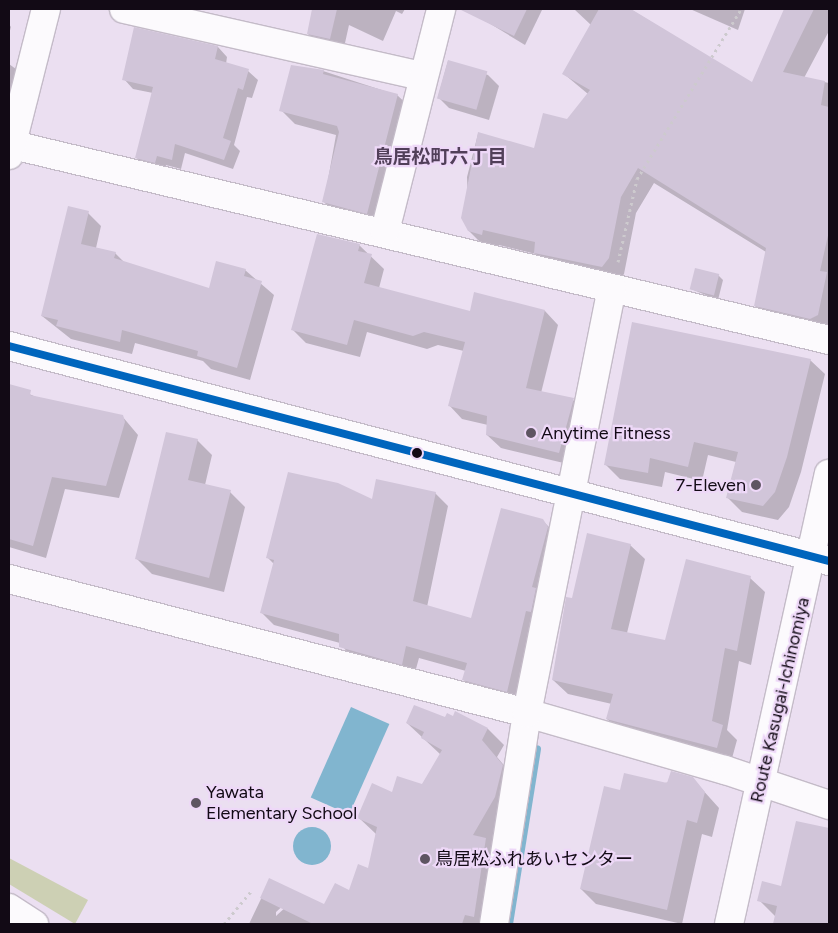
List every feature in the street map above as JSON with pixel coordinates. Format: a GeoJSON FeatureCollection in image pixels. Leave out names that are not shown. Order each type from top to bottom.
{"type":"FeatureCollection","features":[{"type":"Feature","properties":{"kind":"street"},"geometry":{"type":"LineString","coordinates":[[46,9],[10,148],[385,231],[829,340]]}},
{"type":"Feature","properties":{"kind":"street"},"geometry":{"type":"LineString","coordinates":[[124,9],[422,76]]}},
{"type":"Feature","properties":{"kind":"street"},"geometry":{"type":"LineString","coordinates":[[385,231],[440,9]]}},
{"type":"Feature","properties":{"kind":"street"},"geometry":{"type":"LineString","coordinates":[[494,924],[527,713],[573,494],[612,288]]}},
{"type":"Feature","properties":{"kind":"street"},"geometry":{"type":"LineString","coordinates":[[9,346],[821,558]]}},
{"type":"Feature","properties":{"kind":"street","name":"Route Kasugai-Ichinomiya"},"geometry":{"type":"LineString","coordinates":[[729,924],[762,784],[821,558],[829,474]]}},
{"type":"Feature","properties":{"kind":"street"},"geometry":{"type":"LineString","coordinates":[[9,579],[527,713],[829,805]]}},
{"type":"Feature","properties":{"kind":"street"},"geometry":{"type":"LineString","coordinates":[[9,908],[34,924]]}},
{"type":"Feature","properties":{"kind":"path"},"geometry":{"type":"LineString","coordinates":[[612,288],[637,180],[741,9]]}},
{"type":"Feature","properties":{"kind":"path"},"geometry":{"type":"LineString","coordinates":[[224,924],[253,889]]}},
{"type":"Feature","properties":{"kind":"green space"},"geometry":{"type":"Polygon","coordinates":[[[9,858],[88,900],[75,924],[9,884],[9,858]]]}},
{"type":"Feature","properties":{"kind":"water"},"geometry":{"type":"Polygon","coordinates":[[[351,707],[389,724],[349,815],[311,797],[351,707]]]}},
{"type":"Feature","properties":{"kind":"water"},"geometry":{"type":"Polygon","coordinates":[[[312,827],[325,833],[331,846],[325,859],[312,865],[299,859],[293,846],[299,833],[312,827]]]}},
{"type":"Feature","properties":{"kind":"building"},"geometry":{"type":"Polygon","coordinates":[[[312,9],[337,9],[330,39],[307,34],[312,9]]]}},
{"type":"Feature","properties":{"kind":"building"},"geometry":{"type":"Polygon","coordinates":[[[459,9],[527,9],[514,36],[459,9]]]}},
{"type":"Feature","properties":{"kind":"building"},"geometry":{"type":"Polygon","coordinates":[[[599,9],[631,9],[752,82],[784,9],[814,9],[783,72],[825,81],[821,105],[829,107],[829,231],[820,271],[827,272],[818,315],[810,319],[754,306],[766,248],[638,168],[621,197],[609,258],[602,267],[534,253],[535,242],[483,230],[482,235],[468,231],[461,218],[478,132],[534,148],[543,113],[567,119],[590,90],[562,74],[599,9]]]}},
{"type":"Feature","properties":{"kind":"building"},"geometry":{"type":"Polygon","coordinates":[[[134,27],[218,46],[215,59],[249,69],[243,90],[238,88],[223,138],[231,141],[224,160],[175,144],[172,160],[157,156],[155,163],[135,158],[153,87],[122,80],[134,27]]]}},
{"type":"Feature","properties":{"kind":"building"},"geometry":{"type":"Polygon","coordinates":[[[448,60],[487,71],[476,110],[437,98],[448,60]]]}},
{"type":"Feature","properties":{"kind":"building"},"geometry":{"type":"Polygon","coordinates":[[[291,65],[324,70],[323,74],[398,94],[367,214],[322,202],[339,132],[337,126],[279,111],[291,65]]]}},
{"type":"Feature","properties":{"kind":"building"},"geometry":{"type":"Polygon","coordinates":[[[68,206],[89,211],[81,244],[116,252],[114,258],[209,288],[216,261],[246,269],[244,276],[262,281],[237,368],[197,356],[198,351],[122,330],[120,342],[56,326],[58,320],[41,316],[68,206]]]}},
{"type":"Feature","properties":{"kind":"building"},"geometry":{"type":"Polygon","coordinates":[[[317,234],[360,244],[358,251],[372,254],[364,283],[470,311],[474,292],[545,310],[526,388],[574,398],[559,453],[486,435],[487,416],[448,406],[465,342],[424,332],[413,336],[354,320],[347,345],[291,330],[317,234]]]}},
{"type":"Feature","properties":{"kind":"building"},"geometry":{"type":"Polygon","coordinates":[[[695,268],[719,274],[714,295],[690,289],[695,268]]]}},
{"type":"Feature","properties":{"kind":"building"},"geometry":{"type":"Polygon","coordinates":[[[632,322],[811,359],[787,457],[775,492],[763,506],[726,498],[738,452],[694,442],[688,467],[650,458],[648,473],[604,465],[632,322]]]}},
{"type":"Feature","properties":{"kind":"building"},"geometry":{"type":"Polygon","coordinates":[[[9,384],[31,390],[30,395],[123,415],[125,422],[106,486],[52,477],[33,546],[9,539],[9,384]]]}},
{"type":"Feature","properties":{"kind":"building"},"geometry":{"type":"Polygon","coordinates":[[[166,432],[198,439],[188,480],[231,490],[209,578],[135,559],[166,432]]]}},
{"type":"Feature","properties":{"kind":"building"},"geometry":{"type":"Polygon","coordinates":[[[288,472],[338,483],[372,499],[376,479],[436,492],[413,601],[471,618],[501,508],[543,519],[548,527],[532,587],[536,588],[531,612],[526,611],[507,692],[462,680],[467,663],[406,646],[402,665],[339,647],[339,634],[260,613],[274,560],[266,558],[288,472]]]}},
{"type":"Feature","properties":{"kind":"building"},"geometry":{"type":"Polygon","coordinates":[[[587,533],[631,544],[611,629],[665,640],[686,559],[751,576],[737,651],[725,648],[712,721],[723,725],[717,748],[606,719],[613,694],[552,680],[566,597],[572,598],[587,533]]]}},
{"type":"Feature","properties":{"kind":"building"},"geometry":{"type":"Polygon","coordinates":[[[414,705],[445,717],[447,713],[453,716],[455,711],[488,728],[482,740],[503,765],[495,797],[473,835],[486,838],[474,917],[465,915],[462,924],[313,924],[260,898],[269,878],[324,904],[335,883],[349,890],[358,864],[368,868],[377,827],[357,818],[372,783],[392,792],[397,776],[422,784],[442,750],[421,738],[424,732],[406,723],[414,705]]]}},
{"type":"Feature","properties":{"kind":"building"},"geometry":{"type":"Polygon","coordinates":[[[671,771],[693,777],[705,792],[697,823],[687,820],[667,910],[580,889],[604,786],[620,790],[624,773],[667,783],[671,771]]]}},
{"type":"Feature","properties":{"kind":"building"},"geometry":{"type":"Polygon","coordinates":[[[796,821],[829,828],[829,924],[773,924],[777,906],[757,901],[762,881],[781,886],[796,821]]]}},
{"type":"Feature","properties":{"kind":"waterway"},"geometry":{"type":"LineString","coordinates":[[509,924],[537,749]]}},
{"type":"Feature","properties":{"kind":"transit line"},"geometry":{"type":"LineString","coordinates":[[9,346],[829,561]]}},
{"type":"Feature","properties":{"kind":"place","name":"Anytime Fitness"},"geometry":{"type":"Point","coordinates":[531,433]}},
{"type":"Feature","properties":{"kind":"place","name":"7-Eleven"},"geometry":{"type":"Point","coordinates":[756,485]}},
{"type":"Feature","properties":{"kind":"place","name":"Yawata Elementary School"},"geometry":{"type":"Point","coordinates":[196,803]}},
{"type":"Feature","properties":{"kind":"place","name":"鳥居松ふれあいセンター"},"geometry":{"type":"Point","coordinates":[425,859]}},
{"type":"Feature","properties":{"kind":"district","name":"鳥居松町六丁目"},"geometry":{"type":"Point","coordinates":[440,157]}}]}
